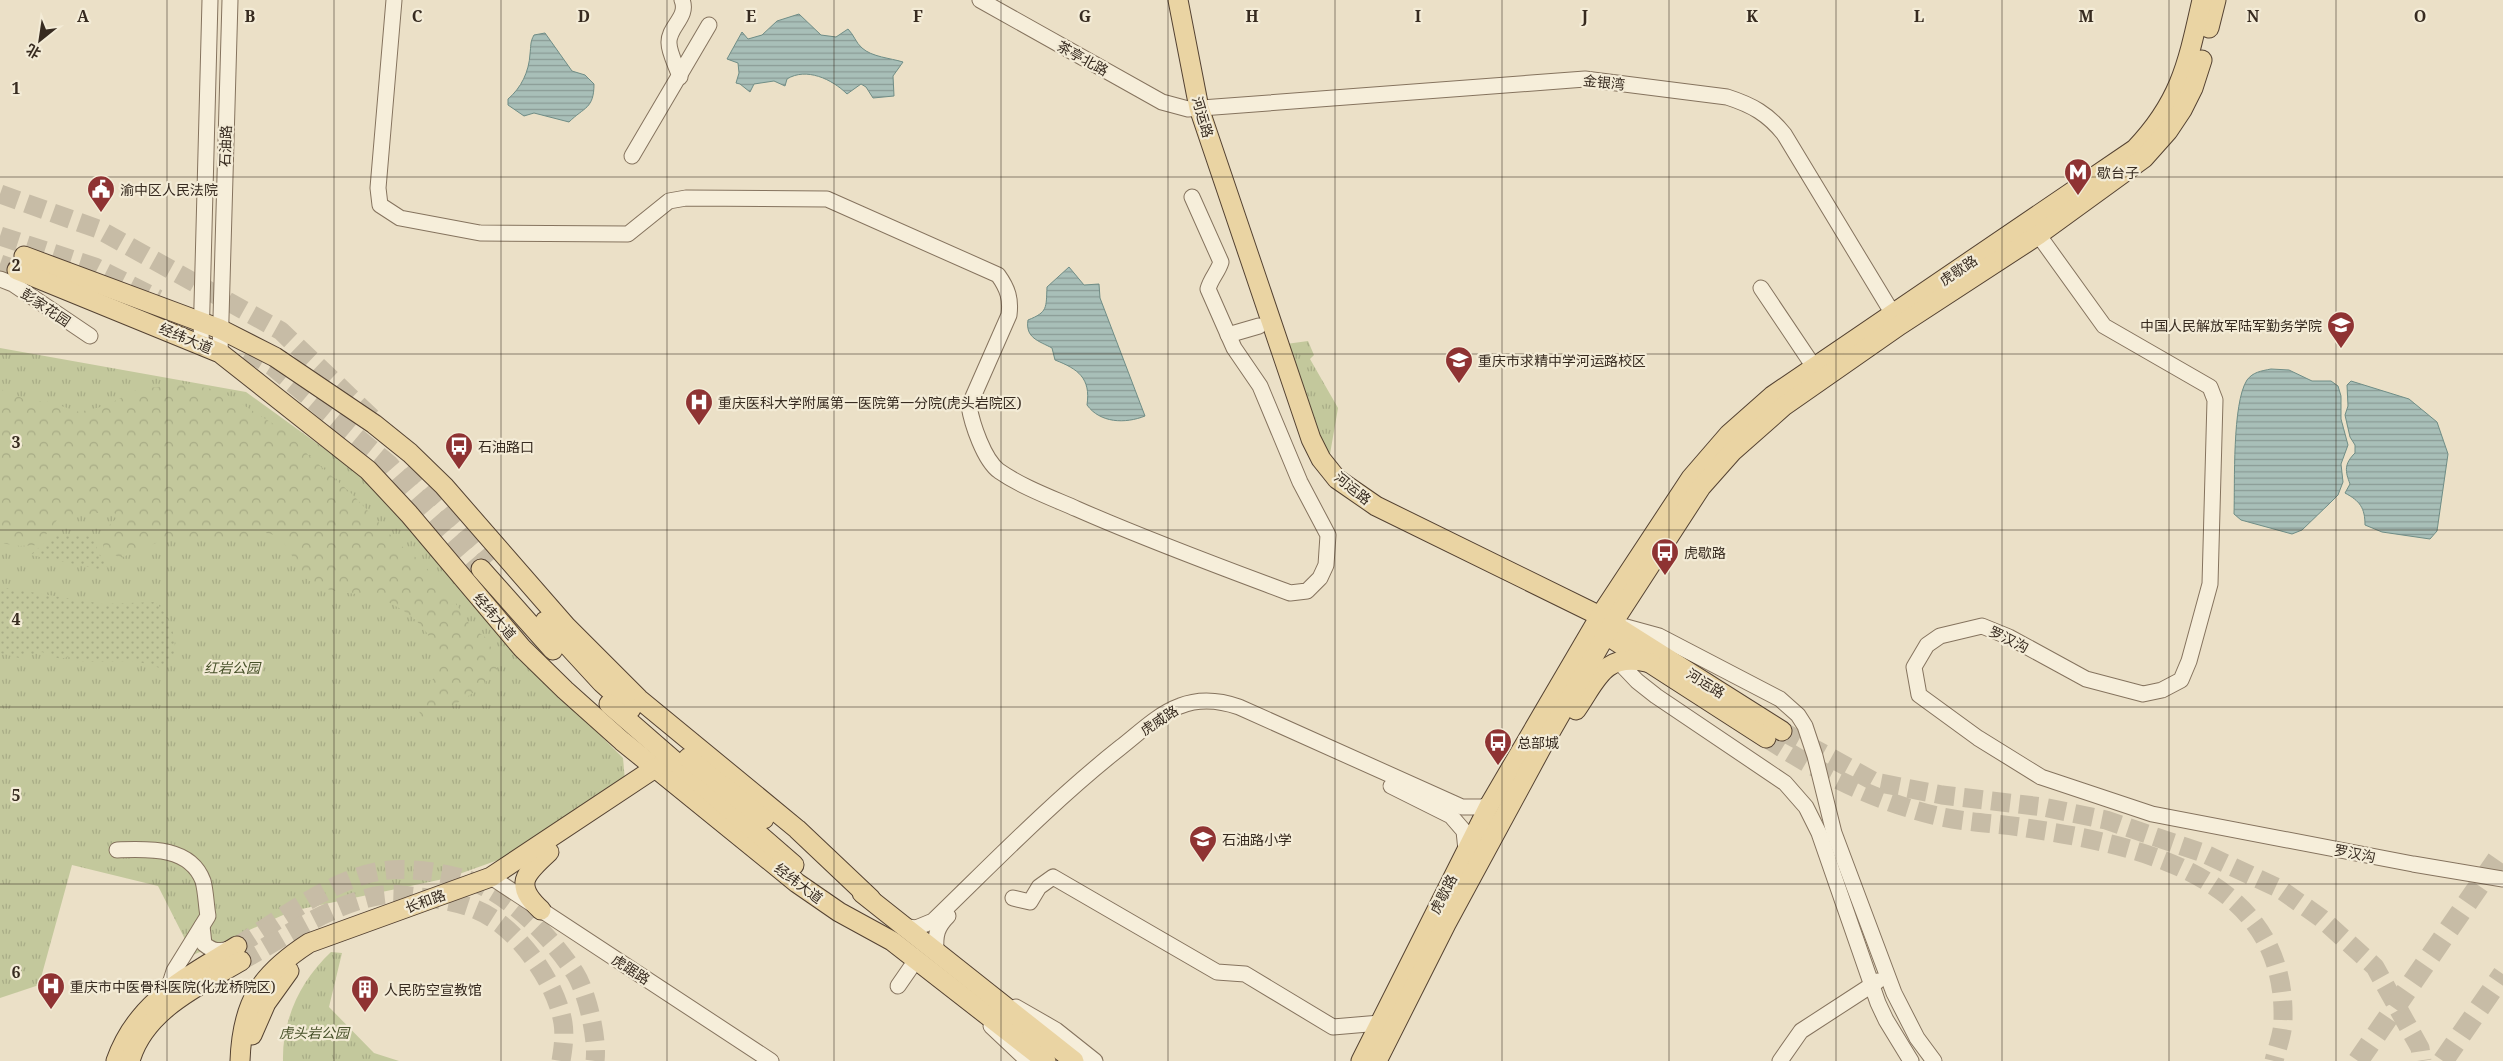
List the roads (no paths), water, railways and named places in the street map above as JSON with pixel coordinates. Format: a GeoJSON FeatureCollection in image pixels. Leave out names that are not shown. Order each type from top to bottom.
{"type":"FeatureCollection","features":[{"type":"Feature","properties":{"kind":"main road","name":"河运路"},"geometry":{"type":"LineString","coordinates":[[1166,0],[1194,109],[1260,326],[1302,444],[1315,466],[1331,486],[1371,515],[1603,626],[1648,662],[1774,734],[1603,626],[1376,506],[1338,478],[1322,459],[1310,439],[1194,109],[1178,0]]}},
{"type":"Feature","properties":{"kind":"main road","name":"虎歇路"},"geometry":{"type":"LineString","coordinates":[[2034,228],[2135,149],[2159,121],[2171,103],[2187,65],[2202,0]]}},
{"type":"Feature","properties":{"kind":"main road","name":"虎歇路"},"geometry":{"type":"LineString","coordinates":[[1361,1061],[1490,804],[1603,626],[1691,478],[1749,414],[1814,368],[1896,320],[2034,228],[2144,158],[2168,131],[2193,88],[2216,0]]}},
{"type":"Feature","properties":{"kind":"main road","name":"经纬大道"},"geometry":{"type":"LineString","coordinates":[[871,899],[797,829],[695,747],[614,676],[566,626],[458,501],[410,453],[374,424],[275,357],[211,326],[21,263],[220,353],[375,476],[410,514],[522,648],[565,690],[661,772],[797,883],[839,912],[892,941],[1046,1061]]}},
{"type":"Feature","properties":{"kind":"main road","name":"虎歇路"},"geometry":{"type":"LineString","coordinates":[[1379,1059],[1446,924],[1544,744],[1603,626],[1701,486],[1732,452],[1784,406],[1896,320]]}},
{"type":"Feature","properties":{"kind":"main road"},"geometry":{"type":"LineString","coordinates":[[291,410],[285,391],[286,382],[296,377],[308,381]]}},
{"type":"Feature","properties":{"kind":"main road"},"geometry":{"type":"LineString","coordinates":[[892,941],[816,883],[631,726],[564,662],[487,564],[568,648],[640,718],[791,840],[908,927],[1074,1061]]}},
{"type":"Feature","properties":{"kind":"main road"},"geometry":{"type":"LineString","coordinates":[[1544,744],[1570,718],[1605,667],[1618,661],[1648,662]]}},
{"type":"Feature","properties":{"kind":"main road","name":"长和路"},"geometry":{"type":"LineString","coordinates":[[250,1061],[251,1037],[256,1023],[278,983],[290,969],[315,954],[492,882],[550,852],[661,772]]}},
{"type":"Feature","properties":{"kind":"main road","name":"长和路"},"geometry":{"type":"LineString","coordinates":[[240,1061],[241,1037],[252,1001],[268,975],[284,959],[309,942],[492,882],[661,772]]}},
{"type":"Feature","properties":{"kind":"main road"},"geometry":{"type":"LineString","coordinates":[[541,910],[526,895],[524,886],[534,867],[550,852]]}},
{"type":"Feature","properties":{"kind":"main road"},"geometry":{"type":"LineString","coordinates":[[116,1061],[141,1014],[167,992],[239,954]]}},
{"type":"Feature","properties":{"kind":"main road"},"geometry":{"type":"LineString","coordinates":[[130,1061],[149,1026],[168,1007],[239,954]]}},
{"type":"Feature","properties":{"kind":"street","name":"石油路"},"geometry":{"type":"LineString","coordinates":[[210,0],[211,326],[220,353]]}},
{"type":"Feature","properties":{"kind":"street","name":"石油路"},"geometry":{"type":"LineString","coordinates":[[201,343],[211,326],[230,0]]}},
{"type":"Feature","properties":{"kind":"street"},"geometry":{"type":"LineString","coordinates":[[394,0],[378,188],[380,205],[400,218],[480,233],[628,234],[669,201],[827,199],[998,275],[1006,285],[1011,300],[1009,316],[969,406],[975,428],[989,460],[998,470],[1040,493],[1142,538],[1290,592],[1307,592],[1320,578],[1326,565],[1328,535],[1300,482],[1260,386],[1228,335],[1208,289],[1211,279],[1219,270],[1221,262],[1192,197]]}},
{"type":"Feature","properties":{"kind":"street"},"geometry":{"type":"LineString","coordinates":[[680,77],[669,44],[672,31],[680,21],[684,5],[682,0]]}},
{"type":"Feature","properties":{"kind":"street","name":"茶亭北路"},"geometry":{"type":"LineString","coordinates":[[980,0],[1162,102],[1194,109]]}},
{"type":"Feature","properties":{"kind":"street"},"geometry":{"type":"LineString","coordinates":[[632,156],[709,25]]}},
{"type":"Feature","properties":{"kind":"street","name":"金银湾"},"geometry":{"type":"LineString","coordinates":[[1194,109],[1585,79],[1727,97],[1747,103],[1773,120],[1896,320]]}},
{"type":"Feature","properties":{"kind":"street","name":"罗汉沟"},"geometry":{"type":"LineString","coordinates":[[2034,228],[2104,326],[2210,387],[2214,400],[2210,584],[2182,680],[2162,690],[2143,694],[2086,679],[2009,637],[1982,626],[1940,636],[1927,645],[1914,667],[1918,695],[1978,738],[2041,777],[2152,814],[2412,864],[2503,879]]}},
{"type":"Feature","properties":{"kind":"street","name":"彭家花园"},"geometry":{"type":"LineString","coordinates":[[0,279],[12,284],[90,336]]}},
{"type":"Feature","properties":{"kind":"street"},"geometry":{"type":"LineString","coordinates":[[1761,288],[1814,368]]}},
{"type":"Feature","properties":{"kind":"street"},"geometry":{"type":"LineString","coordinates":[[1228,335],[1260,326]]}},
{"type":"Feature","properties":{"kind":"street"},"geometry":{"type":"LineString","coordinates":[[1603,626],[1659,636],[1791,706],[1805,726],[1834,833],[1888,976],[1914,1031],[1934,1061]]}},
{"type":"Feature","properties":{"kind":"street"},"geometry":{"type":"LineString","coordinates":[[1618,661],[1637,681],[1656,696],[1785,783],[1810,798],[1818,794],[1822,784]]}},
{"type":"Feature","properties":{"kind":"street","name":"虎威路"},"geometry":{"type":"LineString","coordinates":[[908,927],[916,928],[934,921],[1076,783],[1154,721],[1180,705],[1216,701],[1239,707],[1462,807],[1482,807],[1490,804]]}},
{"type":"Feature","properties":{"kind":"street","name":"虎威路"},"geometry":{"type":"LineString","coordinates":[[936,950],[935,936],[940,924],[1086,784],[1170,717],[1196,709],[1222,709],[1236,714],[1437,808],[1460,824],[1464,830],[1466,850]]}},
{"type":"Feature","properties":{"kind":"street"},"geometry":{"type":"LineString","coordinates":[[1785,783],[1797,794],[1814,821],[1871,985],[1886,1020],[1911,1061]]}},
{"type":"Feature","properties":{"kind":"street"},"geometry":{"type":"LineString","coordinates":[[117,850],[156,849],[182,857],[197,869],[203,882],[208,916],[174,971],[167,992]]}},
{"type":"Feature","properties":{"kind":"street"},"geometry":{"type":"LineString","coordinates":[[1013,898],[1030,902],[1039,887],[1053,877],[1217,972],[1245,974],[1333,1027],[1380,1023]]}},
{"type":"Feature","properties":{"kind":"street","name":"虎踞路"},"geometry":{"type":"LineString","coordinates":[[492,882],[541,910],[771,1061]]}},
{"type":"Feature","properties":{"kind":"street","name":"虎踞路"},"geometry":{"type":"LineString","coordinates":[[492,882],[756,1061]]}},
{"type":"Feature","properties":{"kind":"street"},"geometry":{"type":"LineString","coordinates":[[202,926],[204,944],[210,949],[217,952],[239,954]]}},
{"type":"Feature","properties":{"kind":"street"},"geometry":{"type":"LineString","coordinates":[[898,986],[916,960]]}},
{"type":"Feature","properties":{"kind":"street"},"geometry":{"type":"LineString","coordinates":[[1780,1061],[1800,1031],[1888,976]]}},
{"type":"Feature","properties":{"kind":"street"},"geometry":{"type":"LineString","coordinates":[[984,988],[1056,1030],[1095,1061]]}},
{"type":"Feature","properties":{"kind":"street"},"geometry":{"type":"LineString","coordinates":[[960,994],[1008,1044],[1028,1061]]}},
{"type":"Feature","properties":{"kind":"water"},"geometry":{"type":"Polygon","coordinates":[[[799,14],[821,35],[836,37],[848,29],[866,51],[903,62],[893,76],[894,96],[873,98],[866,87],[861,84],[847,94],[826,79],[819,76],[802,74],[787,79],[785,86],[774,81],[754,84],[750,92],[736,83],[739,73],[738,63],[727,59],[742,32],[748,39],[762,35],[777,21],[799,14]]]}},
{"type":"Feature","properties":{"kind":"water"},"geometry":{"type":"Polygon","coordinates":[[[545,33],[572,71],[585,75],[594,84],[594,92],[590,103],[569,122],[534,113],[524,116],[508,105],[508,99],[524,79],[534,35],[545,33]]]}},
{"type":"Feature","properties":{"kind":"water"},"geometry":{"type":"Polygon","coordinates":[[[1069,267],[1084,285],[1099,284],[1100,298],[1145,416],[1121,421],[1106,418],[1092,411],[1087,405],[1087,388],[1081,376],[1070,367],[1055,360],[1052,348],[1031,335],[1028,320],[1043,312],[1046,305],[1047,287],[1069,267]]]}},
{"type":"Feature","properties":{"kind":"water"},"geometry":{"type":"Polygon","coordinates":[[[2271,369],[2289,370],[2312,381],[2331,381],[2338,386],[2341,396],[2341,419],[2348,445],[2341,464],[2343,482],[2338,495],[2302,530],[2292,534],[2241,520],[2234,514],[2237,425],[2242,391],[2247,380],[2252,375],[2271,369]]]}},
{"type":"Feature","properties":{"kind":"water"},"geometry":{"type":"Polygon","coordinates":[[[2351,381],[2409,399],[2437,422],[2448,454],[2437,531],[2430,539],[2382,532],[2365,525],[2361,506],[2345,493],[2350,484],[2346,471],[2347,464],[2355,453],[2355,445],[2350,437],[2345,415],[2348,406],[2347,385],[2351,381]]]}},
{"type":"Feature","properties":{"kind":"tunnel"},"geometry":{"type":"LineString","coordinates":[[0,194],[98,229],[281,331],[372,418]]}},
{"type":"Feature","properties":{"kind":"tunnel"},"geometry":{"type":"LineString","coordinates":[[0,236],[95,267],[158,299]]}},
{"type":"Feature","properties":{"kind":"tunnel"},"geometry":{"type":"LineString","coordinates":[[0,264],[17,270]]}},
{"type":"Feature","properties":{"kind":"tunnel"},"geometry":{"type":"LineString","coordinates":[[247,351],[273,367],[389,464],[481,569]]}},
{"type":"Feature","properties":{"kind":"tunnel"},"geometry":{"type":"LineString","coordinates":[[411,464],[493,560]]}},
{"type":"Feature","properties":{"kind":"tunnel"},"geometry":{"type":"LineString","coordinates":[[1782,731],[1875,782],[1942,795],[2043,807],[2106,820],[2203,853],[2280,889],[2321,918],[2375,967],[2420,1048],[2422,1061]]}},
{"type":"Feature","properties":{"kind":"tunnel"},"geometry":{"type":"LineString","coordinates":[[1766,738],[1826,774],[1887,801],[1933,815],[2064,834],[2110,844],[2154,857],[2196,875],[2232,899],[2260,931],[2278,970],[2283,1025],[2274,1061]]}},
{"type":"Feature","properties":{"kind":"tunnel"},"geometry":{"type":"LineString","coordinates":[[2358,1061],[2503,851]]}},
{"type":"Feature","properties":{"kind":"tunnel"},"geometry":{"type":"LineString","coordinates":[[237,946],[325,891],[362,875],[391,870],[414,870],[468,880],[499,895],[528,918],[554,946],[575,973],[584,992],[591,1016],[595,1041],[595,1061]]}},
{"type":"Feature","properties":{"kind":"tunnel"},"geometry":{"type":"LineString","coordinates":[[241,961],[309,922],[345,905],[363,899],[396,894],[458,903],[484,913],[504,927],[527,950],[537,964],[560,1009],[564,1037],[561,1061]]}},
{"type":"Feature","properties":{"kind":"tunnel"},"geometry":{"type":"LineString","coordinates":[[2443,1061],[2503,974]]}},
{"type":"Feature","properties":{"kind":"place","name":"歇台子"},"geometry":{"type":"Point","coordinates":[2078,196]}},
{"type":"Feature","properties":{"kind":"place","name":"渝中区人民法院"},"geometry":{"type":"Point","coordinates":[101,213]}},
{"type":"Feature","properties":{"kind":"place","name":"中国人民解放军陆军勤务学院"},"geometry":{"type":"Point","coordinates":[2341,349]}},
{"type":"Feature","properties":{"kind":"place","name":"重庆市求精中学河运路校区"},"geometry":{"type":"Point","coordinates":[1459,384]}},
{"type":"Feature","properties":{"kind":"place","name":"重庆医科大学附属第一医院第一分院(虎头岩院区)"},"geometry":{"type":"Point","coordinates":[699,426]}},
{"type":"Feature","properties":{"kind":"place","name":"石油路口"},"geometry":{"type":"Point","coordinates":[459,470]}},
{"type":"Feature","properties":{"kind":"place","name":"虎歇路"},"geometry":{"type":"Point","coordinates":[1665,576]}},
{"type":"Feature","properties":{"kind":"place","name":"总部城"},"geometry":{"type":"Point","coordinates":[1498,766]}},
{"type":"Feature","properties":{"kind":"place","name":"石油路小学"},"geometry":{"type":"Point","coordinates":[1203,863]}},
{"type":"Feature","properties":{"kind":"place","name":"重庆市中医骨科医院(化龙桥院区)"},"geometry":{"type":"Point","coordinates":[51,1010]}},
{"type":"Feature","properties":{"kind":"place","name":"人民防空宣教馆"},"geometry":{"type":"Point","coordinates":[365,1013]}},
{"type":"Feature","properties":{"kind":"park label","name":"红岩公园"},"geometry":{"type":"Point","coordinates":[232,667]}},
{"type":"Feature","properties":{"kind":"park label","name":"虎头岩公园"},"geometry":{"type":"Point","coordinates":[314,1032]}}]}
